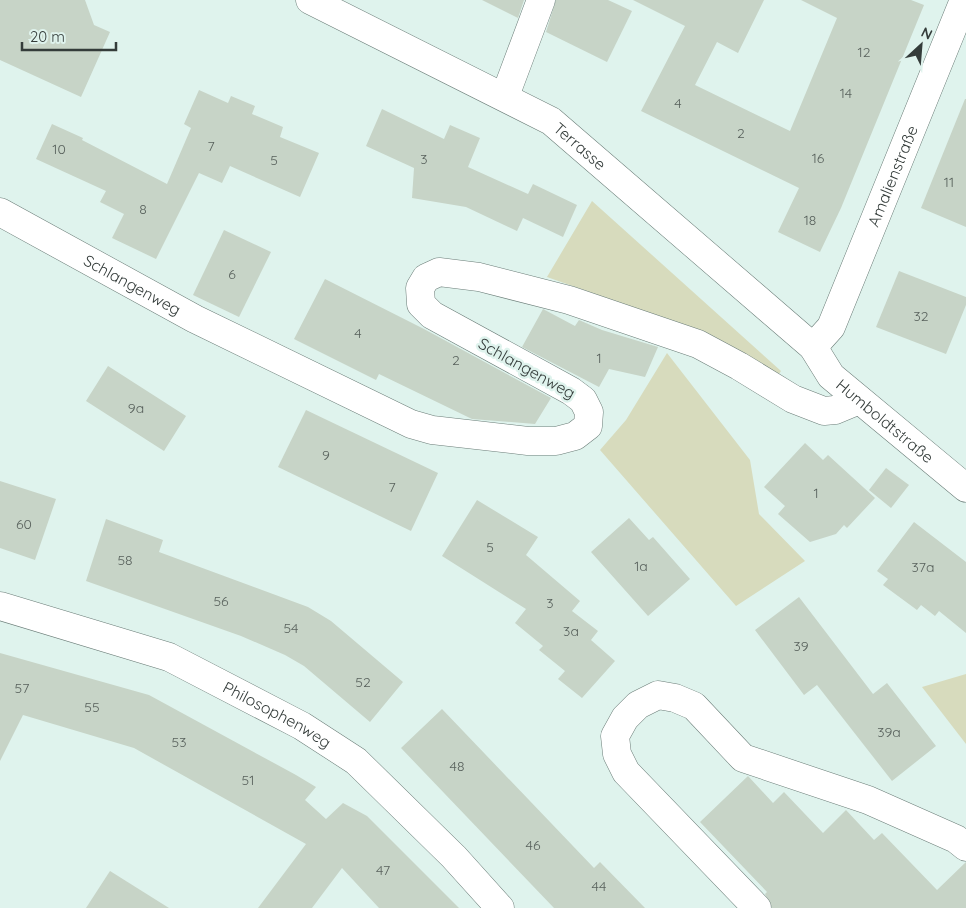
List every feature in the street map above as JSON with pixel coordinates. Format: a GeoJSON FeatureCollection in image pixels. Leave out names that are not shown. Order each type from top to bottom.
{"type":"FeatureCollection","features":[{"type":"Feature","properties":{"kind":"street","name":"Terrasse"},"geometry":{"type":"LineString","coordinates":[[310,0],[505,96],[551,121],[813,347]]}},
{"type":"Feature","properties":{"kind":"street"},"geometry":{"type":"LineString","coordinates":[[505,96],[541,0]]}},
{"type":"Feature","properties":{"kind":"street","name":"Amalienstraße"},"geometry":{"type":"LineString","coordinates":[[813,347],[831,327],[964,0]]}},
{"type":"Feature","properties":{"kind":"street","name":"Schlangenweg"},"geometry":{"type":"LineString","coordinates":[[0,212],[195,319],[389,414],[432,430],[491,438],[556,441],[575,436],[588,426],[589,412],[583,400],[555,381],[432,316],[421,304],[420,288],[426,278],[439,272],[479,277],[569,300],[698,344],[739,366],[793,399],[824,411],[835,410],[859,400]]}},
{"type":"Feature","properties":{"kind":"street","name":"Humboldtstraße"},"geometry":{"type":"LineString","coordinates":[[813,347],[831,376],[966,488]]}},
{"type":"Feature","properties":{"kind":"street","name":"Philosophenweg"},"geometry":{"type":"LineString","coordinates":[[0,606],[169,657],[302,726],[356,761],[454,857],[500,908]]}},
{"type":"Feature","properties":{"kind":"street"},"geometry":{"type":"LineString","coordinates":[[757,908],[626,772],[617,754],[615,736],[625,718],[638,705],[658,695],[675,698],[694,706],[743,758],[868,800],[956,839],[966,847]]}},
{"type":"Feature","properties":{"kind":"green space"},"geometry":{"type":"Polygon","coordinates":[[[592,201],[781,371],[779,374],[702,332],[547,277],[592,201]]]}},
{"type":"Feature","properties":{"kind":"green space"},"geometry":{"type":"Polygon","coordinates":[[[667,353],[750,460],[759,514],[805,561],[736,606],[600,450],[626,420],[667,353]]]}},
{"type":"Feature","properties":{"kind":"green space"},"geometry":{"type":"Polygon","coordinates":[[[966,674],[966,744],[922,687],[966,674]]]}},
{"type":"Feature","properties":{"kind":"building"},"geometry":{"type":"Polygon","coordinates":[[[0,0],[85,0],[94,25],[110,32],[81,97],[0,60],[0,0]]]}},
{"type":"Feature","properties":{"kind":"building"},"geometry":{"type":"Polygon","coordinates":[[[482,0],[524,0],[518,18],[482,0]]]}},
{"type":"Feature","properties":{"kind":"building"},"geometry":{"type":"Polygon","coordinates":[[[556,0],[608,0],[632,11],[607,62],[546,32],[556,0]]]}},
{"type":"Feature","properties":{"kind":"building"},"geometry":{"type":"Polygon","coordinates":[[[633,0],[764,0],[738,53],[717,42],[695,85],[790,131],[837,18],[801,0],[911,0],[924,5],[841,208],[820,252],[778,232],[799,188],[641,111],[685,26],[633,0]]]}},
{"type":"Feature","properties":{"kind":"building"},"geometry":{"type":"Polygon","coordinates":[[[199,90],[228,103],[231,96],[255,106],[252,114],[283,127],[280,137],[319,153],[300,197],[230,166],[222,183],[199,173],[156,259],[112,238],[124,214],[100,202],[106,191],[36,159],[52,124],[83,138],[82,140],[167,184],[191,128],[184,124],[199,90]]]}},
{"type":"Feature","properties":{"kind":"building"},"geometry":{"type":"Polygon","coordinates":[[[966,99],[966,227],[921,208],[966,99]]]}},
{"type":"Feature","properties":{"kind":"building"},"geometry":{"type":"Polygon","coordinates":[[[382,109],[444,139],[450,125],[480,138],[468,167],[528,194],[533,184],[577,205],[563,237],[523,218],[517,231],[466,207],[412,198],[414,168],[366,146],[382,109]]]}},
{"type":"Feature","properties":{"kind":"building"},"geometry":{"type":"Polygon","coordinates":[[[224,230],[271,252],[239,317],[193,295],[224,230]]]}},
{"type":"Feature","properties":{"kind":"building"},"geometry":{"type":"Polygon","coordinates":[[[899,271],[966,297],[966,305],[946,354],[876,327],[899,271]]]}},
{"type":"Feature","properties":{"kind":"building"},"geometry":{"type":"Polygon","coordinates":[[[325,279],[424,329],[551,398],[535,424],[472,419],[379,374],[376,380],[294,339],[325,279]]]}},
{"type":"Feature","properties":{"kind":"building"},"geometry":{"type":"Polygon","coordinates":[[[543,309],[575,326],[579,320],[602,330],[658,347],[645,377],[609,369],[599,387],[522,347],[543,309]]]}},
{"type":"Feature","properties":{"kind":"building"},"geometry":{"type":"Polygon","coordinates":[[[108,366],[186,416],[164,451],[86,401],[108,366]]]}},
{"type":"Feature","properties":{"kind":"building"},"geometry":{"type":"Polygon","coordinates":[[[306,410],[438,473],[411,531],[278,467],[306,410]]]}},
{"type":"Feature","properties":{"kind":"building"},"geometry":{"type":"Polygon","coordinates":[[[805,443],[823,460],[828,455],[875,498],[847,528],[844,525],[836,534],[810,542],[778,514],[785,506],[764,487],[805,443]]]}},
{"type":"Feature","properties":{"kind":"building"},"geometry":{"type":"Polygon","coordinates":[[[886,468],[909,485],[891,508],[869,490],[886,468]]]}},
{"type":"Feature","properties":{"kind":"building"},"geometry":{"type":"Polygon","coordinates":[[[0,481],[56,499],[35,560],[0,548],[0,481]]]}},
{"type":"Feature","properties":{"kind":"building"},"geometry":{"type":"Polygon","coordinates":[[[477,500],[538,537],[526,555],[580,601],[572,611],[598,631],[591,640],[615,661],[582,698],[558,679],[565,671],[539,650],[543,646],[515,623],[526,609],[442,556],[477,500]]]}},
{"type":"Feature","properties":{"kind":"building"},"geometry":{"type":"Polygon","coordinates":[[[629,518],[649,540],[653,537],[690,579],[648,616],[591,552],[629,518]]]}},
{"type":"Feature","properties":{"kind":"building"},"geometry":{"type":"Polygon","coordinates":[[[106,519],[163,540],[159,552],[308,607],[331,621],[403,682],[370,722],[304,666],[285,655],[241,636],[86,581],[106,519]]]}},
{"type":"Feature","properties":{"kind":"building"},"geometry":{"type":"Polygon","coordinates":[[[914,522],[966,562],[966,633],[939,611],[935,616],[921,605],[917,610],[883,585],[888,579],[877,571],[914,522]]]}},
{"type":"Feature","properties":{"kind":"building"},"geometry":{"type":"Polygon","coordinates":[[[799,597],[873,694],[887,683],[936,746],[892,781],[817,685],[804,695],[755,630],[799,597]]]}},
{"type":"Feature","properties":{"kind":"building"},"geometry":{"type":"Polygon","coordinates":[[[0,653],[149,695],[296,775],[316,787],[305,800],[326,819],[343,803],[367,816],[459,908],[379,908],[342,868],[312,908],[258,908],[306,844],[134,748],[23,715],[0,761],[0,653]]]}},
{"type":"Feature","properties":{"kind":"building"},"geometry":{"type":"Polygon","coordinates":[[[442,709],[594,868],[600,862],[645,908],[554,908],[401,748],[442,709]]]}},
{"type":"Feature","properties":{"kind":"building"},"geometry":{"type":"Polygon","coordinates":[[[748,776],[773,803],[784,792],[823,833],[846,810],[874,840],[882,833],[937,890],[966,862],[966,908],[772,908],[765,894],[767,892],[700,822],[748,776]]]}},
{"type":"Feature","properties":{"kind":"building"},"geometry":{"type":"Polygon","coordinates":[[[110,871],[169,908],[86,908],[110,871]]]}}]}
